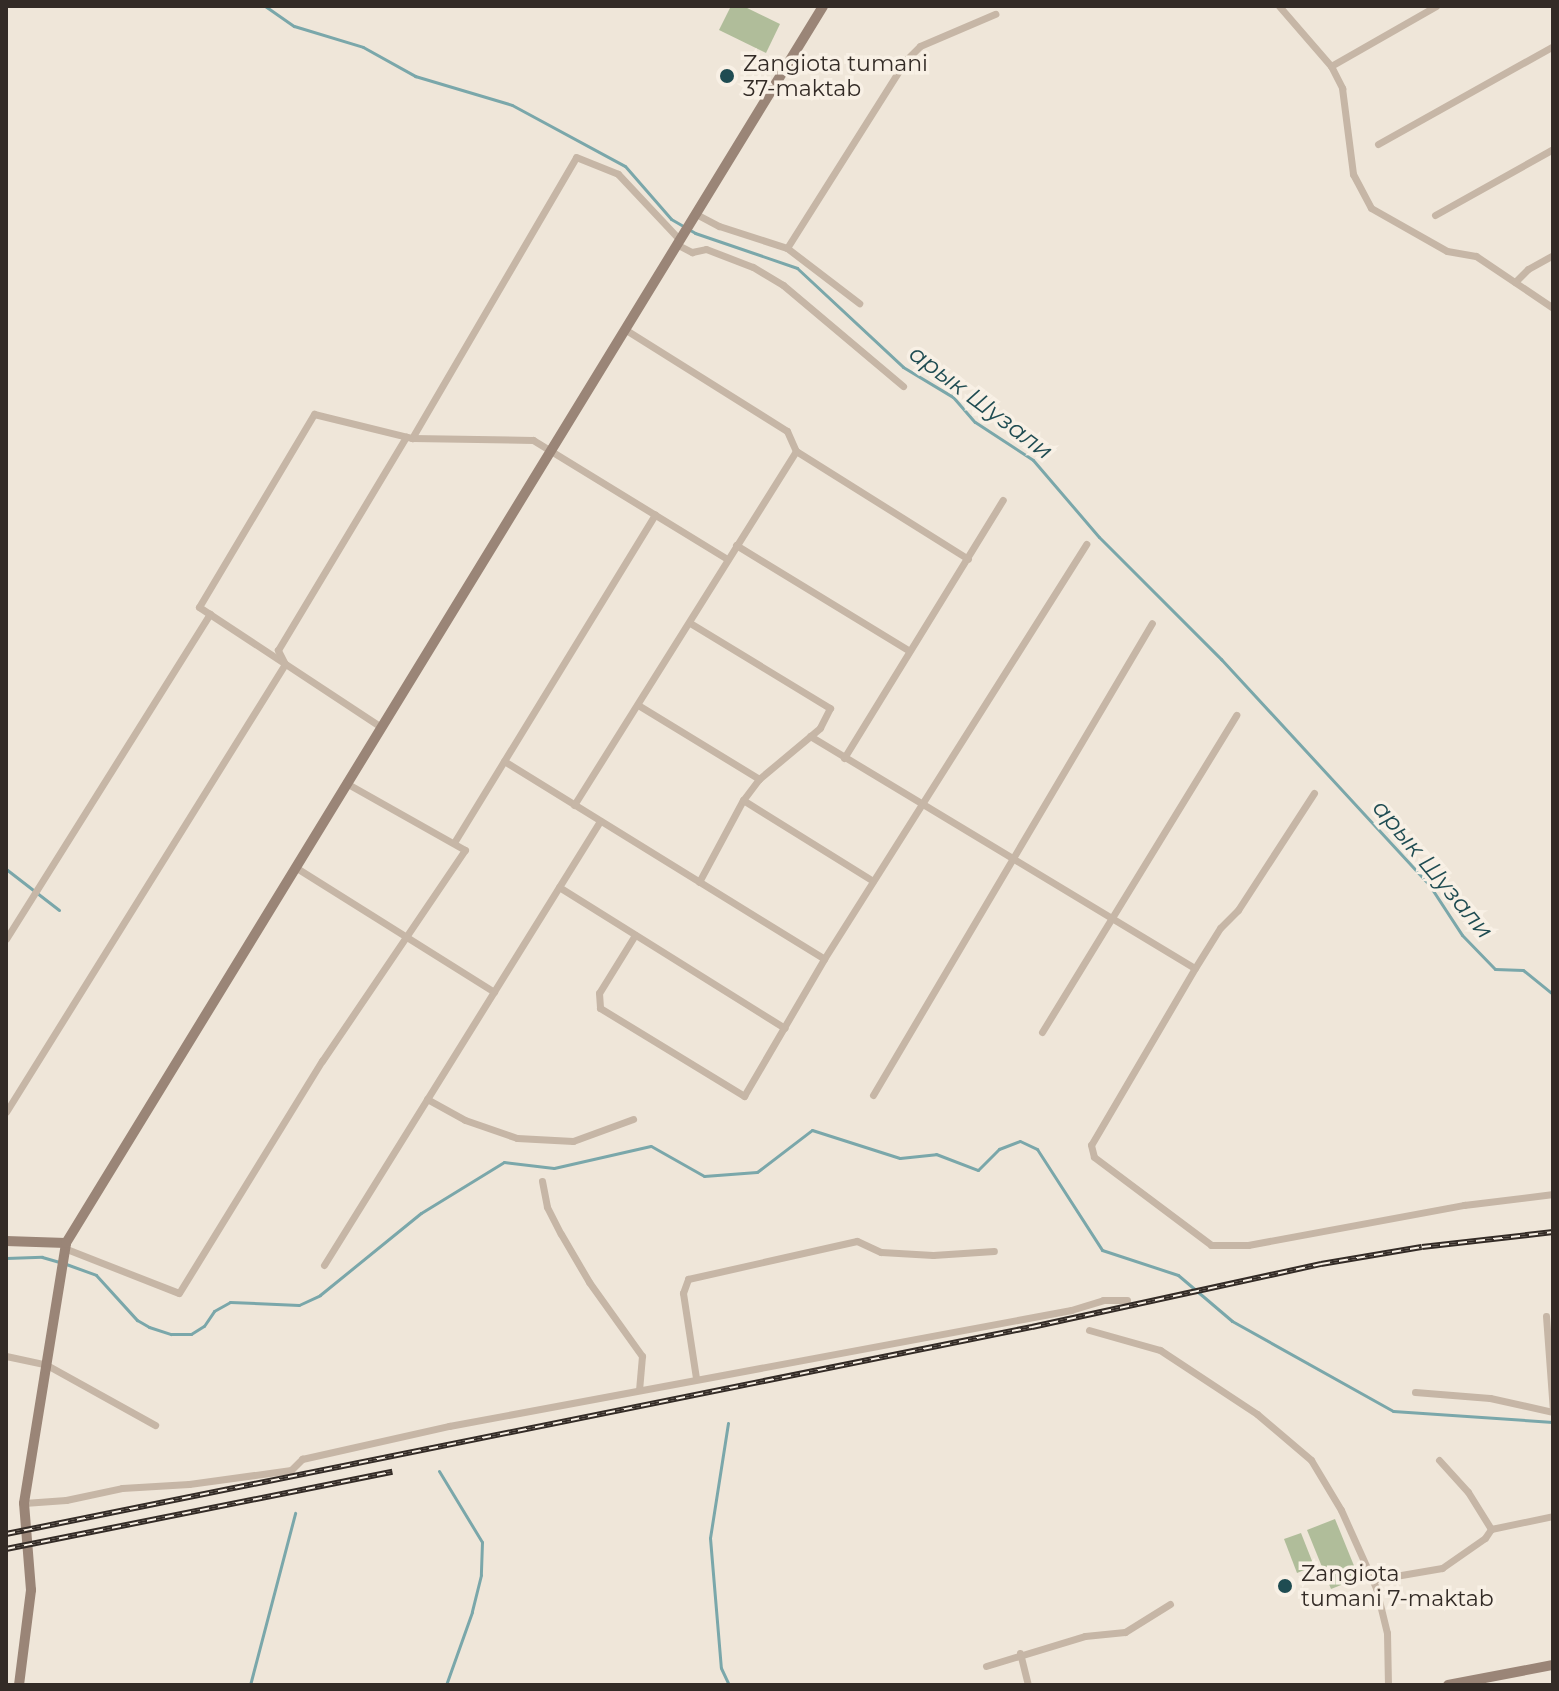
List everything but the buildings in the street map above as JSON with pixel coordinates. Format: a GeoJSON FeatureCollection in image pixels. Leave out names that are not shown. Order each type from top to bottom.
{"type":"FeatureCollection","features":[{"type":"Feature","properties":{"kind":"main road"},"geometry":{"type":"LineString","coordinates":[[19,1685],[31,1590],[24,1503],[65,1246],[823,6]]}},
{"type":"Feature","properties":{"kind":"main road"},"geometry":{"type":"LineString","coordinates":[[6,1241],[65,1246]]}},
{"type":"Feature","properties":{"kind":"main road"},"geometry":{"type":"LineString","coordinates":[[1448,1685],[1553,1665]]}},
{"type":"Feature","properties":{"kind":"street"},"geometry":{"type":"LineString","coordinates":[[1279,6],[1331,66],[1342,88],[1353,174],[1371,208],[1408,232],[1447,251],[1476,256],[1553,308]]}},
{"type":"Feature","properties":{"kind":"street"},"geometry":{"type":"LineString","coordinates":[[1331,66],[1436,6]]}},
{"type":"Feature","properties":{"kind":"street"},"geometry":{"type":"LineString","coordinates":[[787,248],[905,61],[920,46],[995,14]]}},
{"type":"Feature","properties":{"kind":"street"},"geometry":{"type":"LineString","coordinates":[[1378,144],[1553,46]]}},
{"type":"Feature","properties":{"kind":"street"},"geometry":{"type":"LineString","coordinates":[[1435,215],[1553,149]]}},
{"type":"Feature","properties":{"kind":"street"},"geometry":{"type":"LineString","coordinates":[[285,664],[278,650],[409,438],[576,157],[618,174],[692,252],[706,249],[753,267],[783,285],[903,386]]}},
{"type":"Feature","properties":{"kind":"street"},"geometry":{"type":"LineString","coordinates":[[694,218],[787,248],[859,303]]}},
{"type":"Feature","properties":{"kind":"street"},"geometry":{"type":"LineString","coordinates":[[1515,282],[1528,269],[1553,255]]}},
{"type":"Feature","properties":{"kind":"street"},"geometry":{"type":"LineString","coordinates":[[626,330],[787,431],[796,451],[968,559]]}},
{"type":"Feature","properties":{"kind":"street"},"geometry":{"type":"LineString","coordinates":[[381,727],[199,607],[314,414],[409,438],[533,440],[727,559]]}},
{"type":"Feature","properties":{"kind":"street"},"geometry":{"type":"LineString","coordinates":[[574,805],[796,451]]}},
{"type":"Feature","properties":{"kind":"street"},"geometry":{"type":"LineString","coordinates":[[844,758],[1003,500]]}},
{"type":"Feature","properties":{"kind":"street"},"geometry":{"type":"LineString","coordinates":[[455,841],[655,514]]}},
{"type":"Feature","properties":{"kind":"street"},"geometry":{"type":"LineString","coordinates":[[635,935],[599,993],[600,1008],[744,1096],[824,959],[1086,544]]}},
{"type":"Feature","properties":{"kind":"street"},"geometry":{"type":"LineString","coordinates":[[736,545],[908,650]]}},
{"type":"Feature","properties":{"kind":"street"},"geometry":{"type":"LineString","coordinates":[[6,939],[210,614]]}},
{"type":"Feature","properties":{"kind":"street"},"geometry":{"type":"LineString","coordinates":[[690,623],[830,708],[820,728],[759,779],[743,800],[699,882]]}},
{"type":"Feature","properties":{"kind":"street"},"geometry":{"type":"LineString","coordinates":[[873,1095],[1152,623]]}},
{"type":"Feature","properties":{"kind":"street"},"geometry":{"type":"LineString","coordinates":[[6,1112],[285,664]]}},
{"type":"Feature","properties":{"kind":"street"},"geometry":{"type":"LineString","coordinates":[[638,705],[759,779]]}},
{"type":"Feature","properties":{"kind":"street"},"geometry":{"type":"LineString","coordinates":[[1042,1032],[1236,715]]}},
{"type":"Feature","properties":{"kind":"street"},"geometry":{"type":"LineString","coordinates":[[810,736],[1195,968]]}},
{"type":"Feature","properties":{"kind":"street"},"geometry":{"type":"LineString","coordinates":[[504,761],[824,959]]}},
{"type":"Feature","properties":{"kind":"street"},"geometry":{"type":"LineString","coordinates":[[65,1246],[179,1293],[322,1061],[465,850],[455,841],[346,783]]}},
{"type":"Feature","properties":{"kind":"street"},"geometry":{"type":"LineString","coordinates":[[1314,793],[1238,910],[1220,928],[1195,968],[1091,1145],[1094,1157],[1211,1245],[1248,1245],[1464,1205],[1553,1194]]}},
{"type":"Feature","properties":{"kind":"street"},"geometry":{"type":"LineString","coordinates":[[743,800],[873,881]]}},
{"type":"Feature","properties":{"kind":"street"},"geometry":{"type":"LineString","coordinates":[[324,1265],[600,821]]}},
{"type":"Feature","properties":{"kind":"street"},"geometry":{"type":"LineString","coordinates":[[295,867],[494,992]]}},
{"type":"Feature","properties":{"kind":"street"},"geometry":{"type":"LineString","coordinates":[[559,887],[785,1028]]}},
{"type":"Feature","properties":{"kind":"street"},"geometry":{"type":"LineString","coordinates":[[427,1099],[465,1120],[517,1138],[573,1141],[633,1119]]}},
{"type":"Feature","properties":{"kind":"street"},"geometry":{"type":"LineString","coordinates":[[542,1181],[547,1207],[561,1234],[589,1282],[641,1353],[639,1388]]}},
{"type":"Feature","properties":{"kind":"street"},"geometry":{"type":"LineString","coordinates":[[696,1378],[683,1293],[688,1279],[857,1241],[881,1252],[933,1255],[994,1251]]}},
{"type":"Feature","properties":{"kind":"street"},"geometry":{"type":"LineString","coordinates":[[24,1503],[66,1500],[122,1488],[189,1484],[291,1470],[302,1459],[435,1429],[639,1388],[1040,1316],[1103,1300],[1127,1300]]}},
{"type":"Feature","properties":{"kind":"street"},"geometry":{"type":"LineString","coordinates":[[1415,1392],[1490,1398],[1553,1412],[1546,1316]]}},
{"type":"Feature","properties":{"kind":"street"},"geometry":{"type":"LineString","coordinates":[[1089,1330],[1160,1350],[1257,1414],[1311,1460],[1341,1510],[1372,1580],[1387,1633],[1388,1685]]}},
{"type":"Feature","properties":{"kind":"street"},"geometry":{"type":"LineString","coordinates":[[6,1356],[45,1364],[155,1425]]}},
{"type":"Feature","properties":{"kind":"street"},"geometry":{"type":"LineString","coordinates":[[1439,1460],[1468,1492],[1491,1529]]}},
{"type":"Feature","properties":{"kind":"street"},"geometry":{"type":"LineString","coordinates":[[1372,1580],[1442,1568],[1485,1538],[1491,1529],[1553,1516]]}},
{"type":"Feature","properties":{"kind":"street"},"geometry":{"type":"LineString","coordinates":[[986,1666],[1020,1653],[1085,1636],[1125,1632],[1170,1604]]}},
{"type":"Feature","properties":{"kind":"street"},"geometry":{"type":"LineString","coordinates":[[1020,1653],[1028,1685]]}},
{"type":"Feature","properties":{"kind":"green space"},"geometry":{"type":"Polygon","coordinates":[[[731,6],[743,6],[780,24],[766,53],[719,30],[731,6]]]}},
{"type":"Feature","properties":{"kind":"green space"},"geometry":{"type":"Polygon","coordinates":[[[1335,1519],[1359,1578],[1331,1589],[1307,1530],[1335,1519]]]}},
{"type":"Feature","properties":{"kind":"green space"},"geometry":{"type":"Polygon","coordinates":[[[1301,1533],[1314,1566],[1297,1573],[1284,1539],[1301,1533]]]}},
{"type":"Feature","properties":{"kind":"waterway","name":"арык Шузали"},"geometry":{"type":"LineString","coordinates":[[265,6],[294,26],[363,47],[415,76],[512,105],[625,166],[671,219],[695,233],[797,268],[903,367],[953,397],[975,422],[1033,460],[1099,537],[1221,659],[1428,883],[1462,935],[1495,969],[1523,970],[1553,994]]}},
{"type":"Feature","properties":{"kind":"waterway"},"geometry":{"type":"LineString","coordinates":[[6,869],[59,910]]}},
{"type":"Feature","properties":{"kind":"waterway"},"geometry":{"type":"LineString","coordinates":[[66,1264],[96,1275],[137,1320],[149,1327],[171,1334],[191,1334],[204,1326],[214,1311],[230,1302],[299,1305],[320,1295],[421,1213],[504,1162],[554,1168],[651,1146],[704,1176],[757,1172],[812,1130],[900,1158],[936,1154],[978,1170],[999,1149],[1020,1141],[1037,1149],[1102,1250],[1178,1275],[1232,1321],[1393,1411],[1553,1422]]}},
{"type":"Feature","properties":{"kind":"waterway"},"geometry":{"type":"LineString","coordinates":[[6,1258],[42,1257],[59,1262]]}},
{"type":"Feature","properties":{"kind":"waterway"},"geometry":{"type":"LineString","coordinates":[[728,1423],[710,1538],[721,1668],[729,1685]]}},
{"type":"Feature","properties":{"kind":"waterway"},"geometry":{"type":"LineString","coordinates":[[439,1471],[482,1542],[481,1575],[472,1612],[446,1685]]}},
{"type":"Feature","properties":{"kind":"waterway"},"geometry":{"type":"LineString","coordinates":[[250,1685],[295,1513]]}},
{"type":"Feature","properties":{"kind":"railway"},"geometry":{"type":"LineString","coordinates":[[6,1534],[1032,1327],[1321,1264],[1422,1247],[1553,1232]]}},
{"type":"Feature","properties":{"kind":"railway"},"geometry":{"type":"LineString","coordinates":[[6,1549],[392,1472]]}},
{"type":"Feature","properties":{"kind":"place","name":"Zangiota tumani 37-maktab"},"geometry":{"type":"Point","coordinates":[727,76]}},
{"type":"Feature","properties":{"kind":"place","name":"Zangiota tumani 7-maktab"},"geometry":{"type":"Point","coordinates":[1285,1586]}}]}
